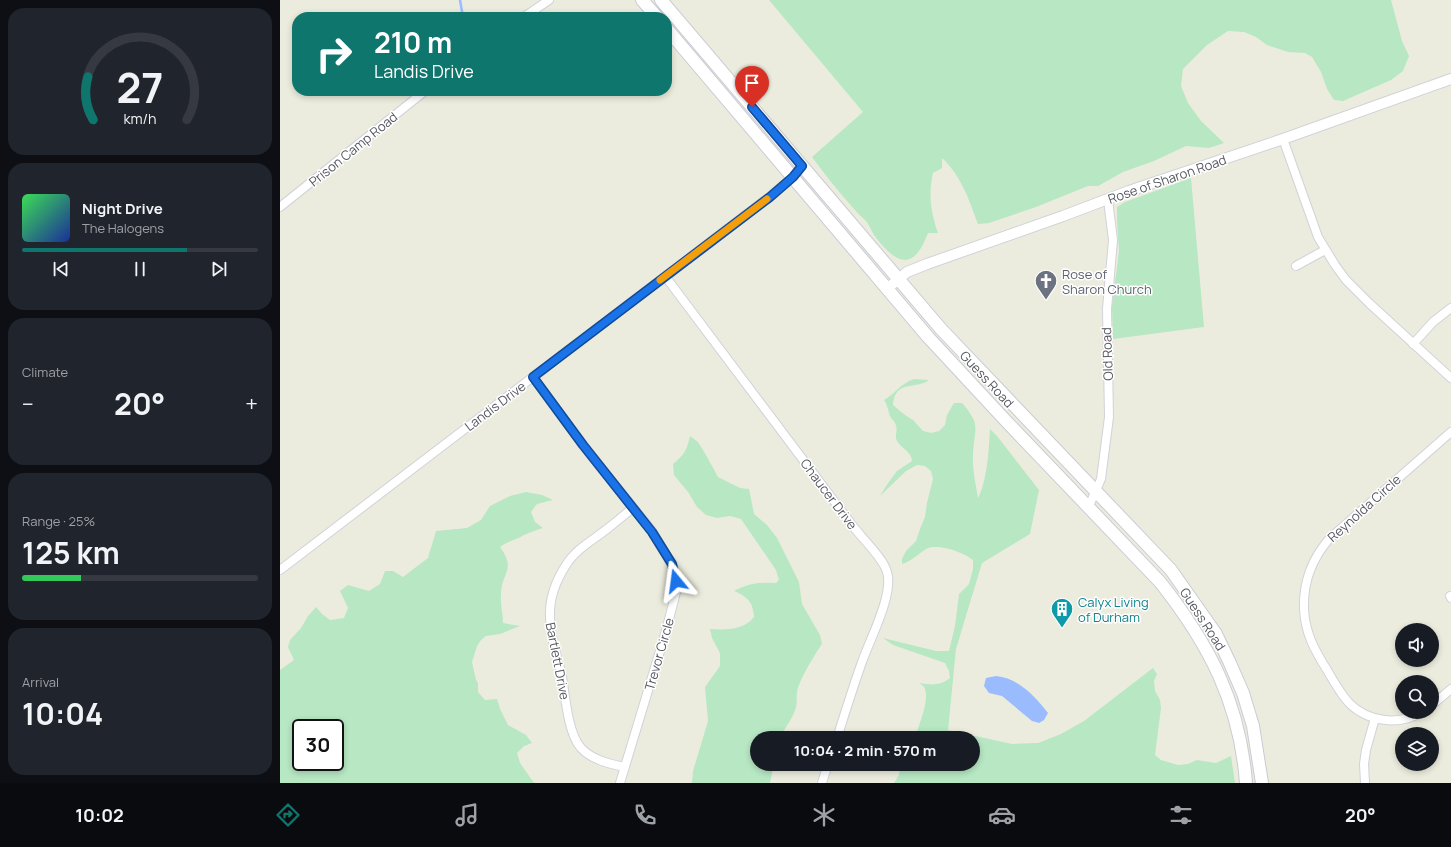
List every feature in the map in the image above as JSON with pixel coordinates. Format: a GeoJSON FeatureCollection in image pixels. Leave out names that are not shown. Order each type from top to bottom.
{"type":"FeatureCollection","features":[{"type":"Feature","properties":{"kind":"main road"},"geometry":{"type":"LineString","coordinates":[[642,0],[652,12]]}},
{"type":"Feature","properties":{"kind":"main road","name":"Guess Road"},"geometry":{"type":"LineString","coordinates":[[661,0],[671,12]]}},
{"type":"Feature","properties":{"kind":"main road","name":"Guess Road"},"geometry":{"type":"LineString","coordinates":[[672,13],[898,280],[977,369],[1171,570],[1216,634],[1243,693],[1252,726],[1262,783]]}},
{"type":"Feature","properties":{"kind":"main road","name":"Guess Road"},"geometry":{"type":"LineString","coordinates":[[672,35],[933,341],[1006,421],[1089,506],[1160,582],[1182,610],[1200,639],[1221,680],[1231,704],[1240,739],[1246,783]]}},
{"type":"Feature","properties":{"kind":"street"},"geometry":{"type":"LineString","coordinates":[[532,12],[550,0]]}},
{"type":"Feature","properties":{"kind":"street","name":"Rose of Sharon Road"},"geometry":{"type":"LineString","coordinates":[[888,288],[907,272],[1451,79]]}},
{"type":"Feature","properties":{"kind":"street","name":"Prison Camp Road"},"geometry":{"type":"LineString","coordinates":[[280,207],[419,96]]}},
{"type":"Feature","properties":{"kind":"street"},"geometry":{"type":"LineString","coordinates":[[1283,139],[1314,227],[1325,250],[1346,280],[1451,378]]}},
{"type":"Feature","properties":{"kind":"street","name":"Landis Drive"},"geometry":{"type":"LineString","coordinates":[[280,570],[770,197],[793,177],[802,166]]}},
{"type":"Feature","properties":{"kind":"street","name":"Old Road"},"geometry":{"type":"LineString","coordinates":[[1089,506],[1101,479],[1109,417],[1107,309],[1113,240],[1108,200]]}},
{"type":"Feature","properties":{"kind":"street"},"geometry":{"type":"LineString","coordinates":[[1296,266],[1325,250]]}},
{"type":"Feature","properties":{"kind":"street","name":"Chaucer Drive"},"geometry":{"type":"LineString","coordinates":[[665,276],[852,526],[880,558],[887,571],[888,588],[882,609],[862,661],[839,731]]}},
{"type":"Feature","properties":{"kind":"street"},"geometry":{"type":"LineString","coordinates":[[1413,344],[1432,322],[1451,308]]}},
{"type":"Feature","properties":{"kind":"street","name":"Trevor Circle"},"geometry":{"type":"LineString","coordinates":[[533,377],[583,445],[652,532],[672,564],[676,581],[676,592],[666,631],[620,783]]}},
{"type":"Feature","properties":{"kind":"street","name":"Reynolda Circle"},"geometry":{"type":"LineString","coordinates":[[1402,719],[1386,720],[1375,718],[1356,709],[1343,695],[1311,642],[1305,622],[1304,609],[1306,584],[1314,560],[1329,539],[1451,432]]}},
{"type":"Feature","properties":{"kind":"street","name":"Bartlett Drive"},"geometry":{"type":"LineString","coordinates":[[625,767],[594,758],[580,748],[576,740],[550,627],[550,614],[551,599],[554,588],[570,559],[580,549],[633,508]]}},
{"type":"Feature","properties":{"kind":"street"},"geometry":{"type":"LineString","coordinates":[[1439,699],[1451,689]]}},
{"type":"Feature","properties":{"kind":"street"},"geometry":{"type":"LineString","coordinates":[[1365,783],[1365,757],[1375,718]]}},
{"type":"Feature","properties":{"kind":"street"},"geometry":{"type":"LineString","coordinates":[[822,783],[826,771]]}},
{"type":"Feature","properties":{"kind":"green space"},"geometry":{"type":"Polygon","coordinates":[[[769,0],[1391,0],[1402,41],[1409,56],[1403,71],[1391,80],[1343,101],[1334,100],[1327,89],[1321,72],[1312,57],[1305,53],[1288,52],[1267,45],[1256,37],[1244,32],[1228,31],[1207,45],[1183,69],[1181,86],[1188,103],[1201,121],[1224,143],[1209,148],[1186,146],[1154,161],[1123,172],[1098,186],[1088,186],[1036,207],[989,223],[978,224],[960,181],[942,158],[942,168],[933,173],[931,181],[932,211],[938,233],[928,233],[922,246],[916,254],[910,259],[904,260],[897,258],[882,245],[874,235],[869,225],[856,212],[812,157],[863,112],[769,0]]]}},
{"type":"Feature","properties":{"kind":"green space"},"geometry":{"type":"Polygon","coordinates":[[[1191,178],[1204,327],[1113,339],[1112,307],[1119,251],[1117,207],[1125,202],[1191,178]]]}},
{"type":"Feature","properties":{"kind":"green space"},"geometry":{"type":"Polygon","coordinates":[[[914,379],[929,380],[924,383],[902,388],[895,397],[893,405],[913,420],[923,431],[931,433],[939,431],[945,425],[947,415],[954,403],[962,403],[975,422],[973,466],[978,498],[984,483],[990,429],[1039,490],[1030,534],[982,563],[956,649],[948,730],[953,731],[917,731],[926,698],[924,687],[919,683],[935,684],[946,681],[950,678],[949,671],[945,663],[893,645],[883,638],[936,651],[949,651],[955,626],[959,594],[969,584],[973,569],[973,560],[969,557],[957,551],[937,547],[926,549],[906,563],[902,564],[902,559],[906,551],[916,541],[925,517],[933,479],[931,471],[925,466],[917,465],[906,471],[880,496],[897,471],[912,461],[908,452],[897,441],[896,425],[891,418],[884,400],[909,381],[914,379]]]}},
{"type":"Feature","properties":{"kind":"green space"},"geometry":{"type":"Polygon","coordinates":[[[690,436],[698,442],[718,477],[740,488],[749,489],[754,514],[767,525],[777,538],[799,582],[802,604],[820,635],[822,644],[798,687],[795,710],[784,731],[750,731],[750,771],[773,771],[770,783],[692,783],[693,771],[708,721],[705,687],[720,666],[720,653],[712,638],[710,629],[740,627],[754,617],[749,601],[743,595],[734,591],[749,585],[759,583],[776,583],[779,580],[776,570],[741,519],[730,516],[717,518],[706,515],[697,507],[688,492],[674,475],[673,464],[680,458],[688,445],[690,436]]]}},
{"type":"Feature","properties":{"kind":"green space"},"geometry":{"type":"Polygon","coordinates":[[[526,492],[542,495],[553,500],[537,504],[531,512],[535,522],[543,528],[524,535],[500,547],[505,555],[508,566],[503,581],[501,594],[503,623],[520,626],[500,634],[486,636],[477,646],[472,662],[478,683],[478,692],[485,700],[497,699],[508,725],[526,735],[532,743],[524,746],[517,753],[520,763],[534,783],[280,783],[280,670],[294,660],[288,647],[290,640],[301,628],[308,616],[316,607],[330,620],[344,618],[348,608],[340,591],[348,585],[369,591],[380,584],[385,571],[393,571],[403,577],[428,558],[436,531],[467,528],[481,520],[490,506],[510,496],[526,492]]]}},
{"type":"Feature","properties":{"kind":"green space"},"geometry":{"type":"Polygon","coordinates":[[[1153,668],[1157,674],[1154,681],[1155,691],[1160,700],[1161,708],[1155,755],[1161,760],[1178,765],[1188,764],[1197,760],[1216,763],[1231,756],[1235,783],[894,783],[899,775],[899,771],[980,771],[980,737],[1012,744],[1038,743],[1061,734],[1084,721],[1153,668]]]}},
{"type":"Feature","properties":{"kind":"water"},"geometry":{"type":"Polygon","coordinates":[[[996,676],[1012,680],[1032,694],[1048,713],[1044,720],[1039,723],[1032,721],[1002,696],[989,693],[984,686],[986,678],[996,676]]]}},
{"type":"Feature","properties":{"kind":"waterway"},"geometry":{"type":"LineString","coordinates":[[460,0],[462,12]]}},
{"type":"Feature","properties":{"kind":"slow traffic"},"geometry":{"type":"LineString","coordinates":[[660,280],[767,199]]}},
{"type":"Feature","properties":{"kind":"place","name":"Rose of Sharon Church"},"geometry":{"type":"Point","coordinates":[1046,300]}},
{"type":"Feature","properties":{"kind":"place","name":"Calyx Living of Durham"},"geometry":{"type":"Point","coordinates":[1062,628]}},
{"type":"Feature","properties":{"kind":"route"},"geometry":{"type":"LineString","coordinates":[[676,581],[672,564],[652,532],[583,445],[533,377],[770,197],[793,177],[802,166],[752,107]]}}]}
